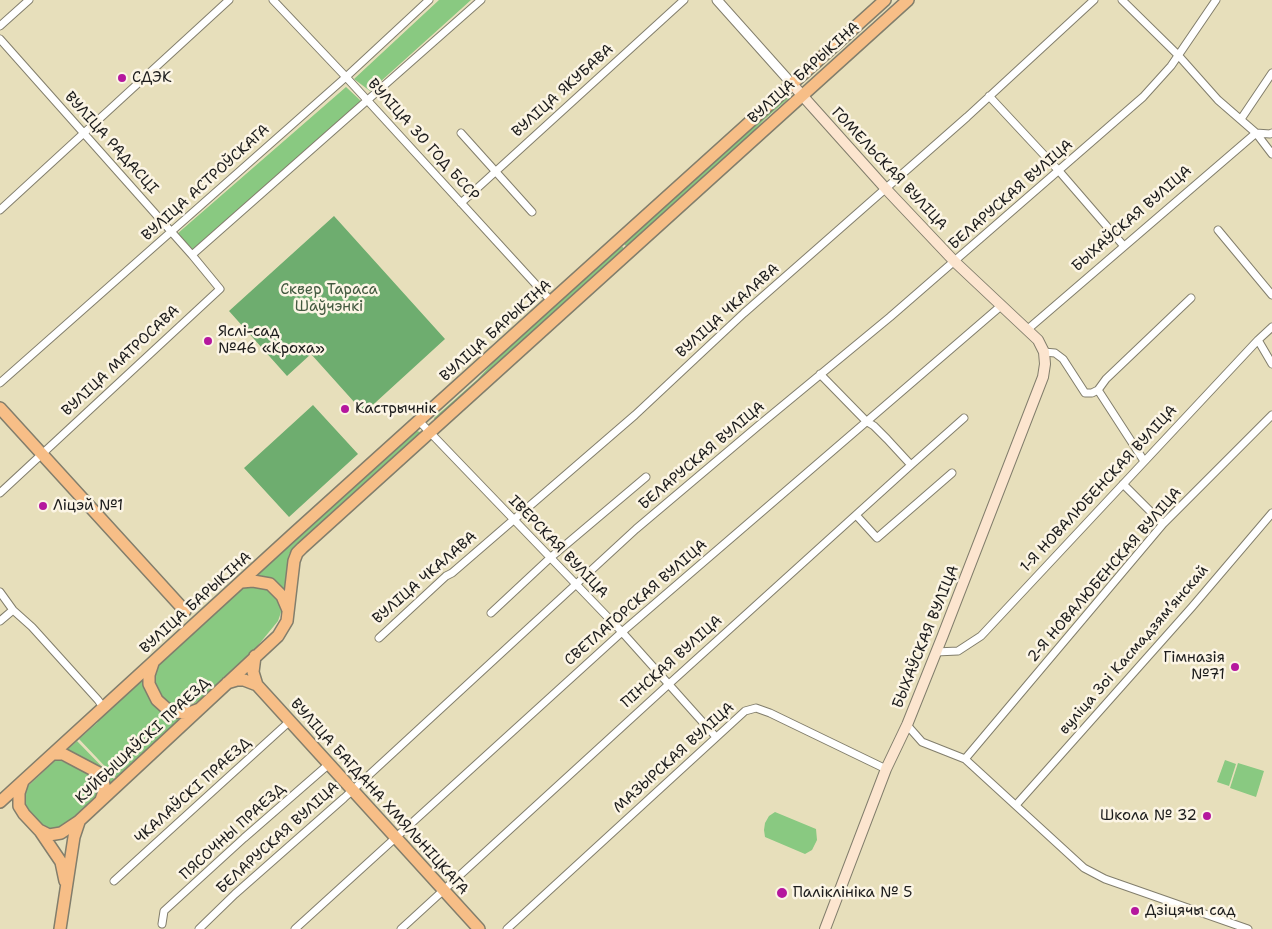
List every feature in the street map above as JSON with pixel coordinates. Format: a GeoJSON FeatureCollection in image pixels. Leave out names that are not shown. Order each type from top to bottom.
{"type":"FeatureCollection","features":[{"type":"Feature","properties":{"kind":"main road","name":"ВУЛІЦА БАРЫКІНА"},"geometry":{"type":"LineString","coordinates":[[0,802],[53,754],[101,704],[127,685],[215,607],[885,0]]}},
{"type":"Feature","properties":{"kind":"main road","name":"ВУЛІЦА БАРЫКІНА"},"geometry":{"type":"LineString","coordinates":[[255,656],[278,636],[287,621],[293,566],[297,553],[908,0]]}},
{"type":"Feature","properties":{"kind":"main road","name":"ГОМЕЛЬСКАЯ ВУЛІЦА"},"geometry":{"type":"LineString","coordinates":[[792,84],[886,189],[955,262],[1028,329],[1038,340],[1044,352]]}},
{"type":"Feature","properties":{"kind":"main road","name":"БЫХАЎСКАЯ ВУЛІЦА"},"geometry":{"type":"LineString","coordinates":[[825,929],[886,769],[907,725],[1043,377],[1044,352]]}},
{"type":"Feature","properties":{"kind":"main road"},"geometry":{"type":"LineString","coordinates":[[0,408],[185,610],[198,612],[215,607]]}},
{"type":"Feature","properties":{"kind":"main road"},"geometry":{"type":"LineString","coordinates":[[242,582],[253,581],[270,584],[282,596],[288,612]]}},
{"type":"Feature","properties":{"kind":"main road"},"geometry":{"type":"LineString","coordinates":[[177,641],[185,624],[185,610]]}},
{"type":"Feature","properties":{"kind":"main road"},"geometry":{"type":"LineString","coordinates":[[255,656],[253,672],[257,685]]}},
{"type":"Feature","properties":{"kind":"main road","name":"КУЙБЫШАЎСКІ ПРАЕЗД"},"geometry":{"type":"LineString","coordinates":[[80,821],[255,656]]}},
{"type":"Feature","properties":{"kind":"main road"},"geometry":{"type":"LineString","coordinates":[[153,662],[149,675],[149,684],[157,700],[162,705],[167,709],[182,713],[189,713],[200,708]]}},
{"type":"Feature","properties":{"kind":"main road"},"geometry":{"type":"LineString","coordinates":[[227,683],[244,680],[257,685]]}},
{"type":"Feature","properties":{"kind":"main road","name":"ВУЛІЦА БАГДАНА ХМЯЛЬНІЦКАГА"},"geometry":{"type":"LineString","coordinates":[[257,685],[479,929]]}},
{"type":"Feature","properties":{"kind":"main road"},"geometry":{"type":"LineString","coordinates":[[53,754],[62,754],[99,773],[105,789],[101,801]]}},
{"type":"Feature","properties":{"kind":"main road"},"geometry":{"type":"LineString","coordinates":[[22,781],[18,799],[19,806],[24,814],[40,830],[61,862],[66,893]]}},
{"type":"Feature","properties":{"kind":"main road"},"geometry":{"type":"LineString","coordinates":[[0,808],[15,809],[24,814]]}},
{"type":"Feature","properties":{"kind":"main road"},"geometry":{"type":"LineString","coordinates":[[40,830],[49,835],[61,833],[80,821]]}},
{"type":"Feature","properties":{"kind":"main road"},"geometry":{"type":"LineString","coordinates":[[60,929],[75,829],[80,821]]}},
{"type":"Feature","properties":{"kind":"street"},"geometry":{"type":"LineString","coordinates":[[0,26],[29,0]]}},
{"type":"Feature","properties":{"kind":"street"},"geometry":{"type":"LineString","coordinates":[[0,210],[229,0]]}},
{"type":"Feature","properties":{"kind":"street","name":"ВУЛІЦА 30 ГОД БССР"},"geometry":{"type":"LineString","coordinates":[[272,0],[346,77],[551,301]]}},
{"type":"Feature","properties":{"kind":"street","name":"ВУЛІЦА АСТРОЎСКАГА"},"geometry":{"type":"LineString","coordinates":[[0,383],[346,77],[428,0]]}},
{"type":"Feature","properties":{"kind":"street"},"geometry":{"type":"LineString","coordinates":[[192,255],[480,0]]}},
{"type":"Feature","properties":{"kind":"street","name":"ВУЛІЦА ЯКУБАВА"},"geometry":{"type":"LineString","coordinates":[[461,203],[684,0]]}},
{"type":"Feature","properties":{"kind":"street","name":"ГОМЕЛЬСКАЯ ВУЛІЦА"},"geometry":{"type":"LineString","coordinates":[[717,0],[792,84]]}},
{"type":"Feature","properties":{"kind":"street","name":"ВУЛІЦА ЧКАЛАВА"},"geometry":{"type":"LineString","coordinates":[[379,638],[446,576],[452,573],[635,415],[744,313],[886,189],[1094,0]]}},
{"type":"Feature","properties":{"kind":"street"},"geometry":{"type":"LineString","coordinates":[[1122,0],[1178,55],[1218,100],[1256,132],[1272,154]]}},
{"type":"Feature","properties":{"kind":"street","name":"БЕЛАРУСКАЯ ВУЛІЦА"},"geometry":{"type":"LineString","coordinates":[[199,929],[576,586],[636,529],[955,262],[1143,97],[1156,84],[1178,55],[1216,0]]}},
{"type":"Feature","properties":{"kind":"street","name":"ВУЛІЦА РАДАСЦІ"},"geometry":{"type":"LineString","coordinates":[[0,39],[220,289]]}},
{"type":"Feature","properties":{"kind":"street"},"geometry":{"type":"LineString","coordinates":[[1241,119],[1272,73]]}},
{"type":"Feature","properties":{"kind":"street"},"geometry":{"type":"LineString","coordinates":[[989,96],[1059,171],[1124,245]]}},
{"type":"Feature","properties":{"kind":"street"},"geometry":{"type":"LineString","coordinates":[[1256,132],[1272,133]]}},
{"type":"Feature","properties":{"kind":"street","name":"БЫХАЎСКАЯ ВУЛІЦА"},"geometry":{"type":"LineString","coordinates":[[1028,329],[1256,132]]}},
{"type":"Feature","properties":{"kind":"street"},"geometry":{"type":"LineString","coordinates":[[461,134],[532,212]]}},
{"type":"Feature","properties":{"kind":"street"},"geometry":{"type":"LineString","coordinates":[[1218,230],[1272,295]]}},
{"type":"Feature","properties":{"kind":"street","name":"ВУЛІЦА МАТРОСАВА"},"geometry":{"type":"LineString","coordinates":[[0,493],[220,289]]}},
{"type":"Feature","properties":{"kind":"street"},"geometry":{"type":"LineString","coordinates":[[1044,352],[1055,353],[1063,359],[1086,393],[1092,393],[1098,390],[1106,379],[1191,298]]}},
{"type":"Feature","properties":{"kind":"street","name":"СВЕТЛАГОРСКАЯ ВУЛІЦА"},"geometry":{"type":"LineString","coordinates":[[295,929],[622,632],[1002,304]]}},
{"type":"Feature","properties":{"kind":"street","name":"1-Я НОВАЛЮБЕНСКАЯ ВУЛІЦА"},"geometry":{"type":"LineString","coordinates":[[936,652],[958,651],[981,636],[1272,327]]}},
{"type":"Feature","properties":{"kind":"street"},"geometry":{"type":"LineString","coordinates":[[1258,340],[1272,364]]}},
{"type":"Feature","properties":{"kind":"street"},"geometry":{"type":"LineString","coordinates":[[820,374],[866,421],[887,439],[910,465]]}},
{"type":"Feature","properties":{"kind":"street"},"geometry":{"type":"LineString","coordinates":[[1098,390],[1144,461]]}},
{"type":"Feature","properties":{"kind":"street","name":"2-Я НОВАЛЮБЕНСКАЯ ВУЛІЦА"},"geometry":{"type":"LineString","coordinates":[[965,759],[1163,524],[1272,415]]}},
{"type":"Feature","properties":{"kind":"street","name":"ПІНСКАЯ ВУЛІЦА"},"geometry":{"type":"LineString","coordinates":[[401,929],[964,418]]}},
{"type":"Feature","properties":{"kind":"street","name":"ІВЕРСКАЯ ВУЛІЦА"},"geometry":{"type":"LineString","coordinates":[[419,421],[622,632],[716,737]]}},
{"type":"Feature","properties":{"kind":"street"},"geometry":{"type":"LineString","coordinates":[[856,515],[877,538],[952,473]]}},
{"type":"Feature","properties":{"kind":"street"},"geometry":{"type":"LineString","coordinates":[[492,613],[550,558],[646,477]]}},
{"type":"Feature","properties":{"kind":"street"},"geometry":{"type":"LineString","coordinates":[[1123,484],[1163,524]]}},
{"type":"Feature","properties":{"kind":"street","name":"вуліца Зоі Касмадзямʼянскай"},"geometry":{"type":"LineString","coordinates":[[1016,805],[1192,607],[1272,513]]}},
{"type":"Feature","properties":{"kind":"street"},"geometry":{"type":"LineString","coordinates":[[0,592],[13,610],[32,627],[101,704]]}},
{"type":"Feature","properties":{"kind":"street"},"geometry":{"type":"LineString","coordinates":[[0,621],[13,610]]}},
{"type":"Feature","properties":{"kind":"street","name":"МАЗЫРСКАЯ ВУЛІЦА"},"geometry":{"type":"LineString","coordinates":[[507,929],[745,711],[756,708],[886,769]]}},
{"type":"Feature","properties":{"kind":"street","name":"ЧКАЛАЎСКІ ПРАЕЗД"},"geometry":{"type":"LineString","coordinates":[[114,880],[290,721]]}},
{"type":"Feature","properties":{"kind":"street"},"geometry":{"type":"LineString","coordinates":[[907,725],[922,742],[965,759],[1084,868],[1105,879],[1248,929]]}},
{"type":"Feature","properties":{"kind":"street","name":"ПЯСОЧНЫ ПРАЕЗД"},"geometry":{"type":"LineString","coordinates":[[162,924],[164,911],[329,764]]}},
{"type":"Feature","properties":{"kind":"green space"},"geometry":{"type":"Polygon","coordinates":[[[439,0],[471,0],[370,91],[354,79],[439,0]]]}},
{"type":"Feature","properties":{"kind":"green space"},"geometry":{"type":"Polygon","coordinates":[[[346,87],[361,101],[192,250],[177,234],[346,87]]]}},
{"type":"Feature","properties":{"kind":"green space"},"geometry":{"type":"Polygon","coordinates":[[[788,96],[789,98],[751,134],[627,247],[624,244],[788,96]]]}},
{"type":"Feature","properties":{"kind":"green space","name":"Сквер Тараса Шаўчэнкі"},"geometry":{"type":"Polygon","coordinates":[[[334,216],[445,339],[364,413],[311,354],[287,376],[229,311],[334,216]]]}},
{"type":"Feature","properties":{"kind":"green space"},"geometry":{"type":"Polygon","coordinates":[[[622,246],[624,249],[435,420],[434,418],[478,379],[495,360],[622,246]]]}},
{"type":"Feature","properties":{"kind":"green space"},"geometry":{"type":"Polygon","coordinates":[[[313,405],[358,454],[289,517],[244,468],[313,405]]]}},
{"type":"Feature","properties":{"kind":"green space"},"geometry":{"type":"Polygon","coordinates":[[[417,431],[420,432],[419,434],[289,554],[285,590],[271,579],[255,577],[417,431]]]}},
{"type":"Feature","properties":{"kind":"green space"},"geometry":{"type":"Polygon","coordinates":[[[251,585],[270,590],[280,602],[281,612],[278,621],[255,649],[202,699],[180,707],[168,703],[156,688],[154,675],[156,667],[243,588],[251,585]]]}},
{"type":"Feature","properties":{"kind":"green space"},"geometry":{"type":"Polygon","coordinates":[[[144,678],[146,692],[156,707],[162,712],[180,719],[117,779],[79,739],[97,723],[102,715],[144,678]]]}},
{"type":"Feature","properties":{"kind":"green space"},"geometry":{"type":"Polygon","coordinates":[[[77,741],[115,780],[111,784],[67,750],[77,741]]]}},
{"type":"Feature","properties":{"kind":"green space"},"geometry":{"type":"Polygon","coordinates":[[[57,759],[93,775],[98,782],[99,790],[95,800],[65,826],[57,829],[48,829],[42,826],[26,807],[23,797],[27,787],[57,759]]]}},
{"type":"Feature","properties":{"kind":"green space"},"geometry":{"type":"Polygon","coordinates":[[[1225,760],[1236,764],[1229,786],[1217,782],[1225,760]]]}},
{"type":"Feature","properties":{"kind":"green space"},"geometry":{"type":"Polygon","coordinates":[[[1238,763],[1264,771],[1256,797],[1230,788],[1238,763]]]}},
{"type":"Feature","properties":{"kind":"green space"},"geometry":{"type":"Polygon","coordinates":[[[775,812],[816,829],[817,840],[812,850],[805,854],[765,837],[765,823],[769,816],[775,812]]]}},
{"type":"Feature","properties":{"kind":"place","name":"СДЭК"},"geometry":{"type":"Point","coordinates":[122,78]}},
{"type":"Feature","properties":{"kind":"place","name":"Яслі-сад №46 «Кроха»"},"geometry":{"type":"Point","coordinates":[208,341]}},
{"type":"Feature","properties":{"kind":"place","name":"Кастрычнік"},"geometry":{"type":"Point","coordinates":[345,409]}},
{"type":"Feature","properties":{"kind":"place","name":"Ліцэй №1"},"geometry":{"type":"Point","coordinates":[43,506]}},
{"type":"Feature","properties":{"kind":"place","name":"Гімназія №71"},"geometry":{"type":"Point","coordinates":[1235,667]}},
{"type":"Feature","properties":{"kind":"place","name":"Школа № 32"},"geometry":{"type":"Point","coordinates":[1207,816]}},
{"type":"Feature","properties":{"kind":"place","name":"Паліклініка № 5"},"geometry":{"type":"Point","coordinates":[782,893]}},
{"type":"Feature","properties":{"kind":"place","name":"Дзіцячы сад"},"geometry":{"type":"Point","coordinates":[1135,911]}}]}
